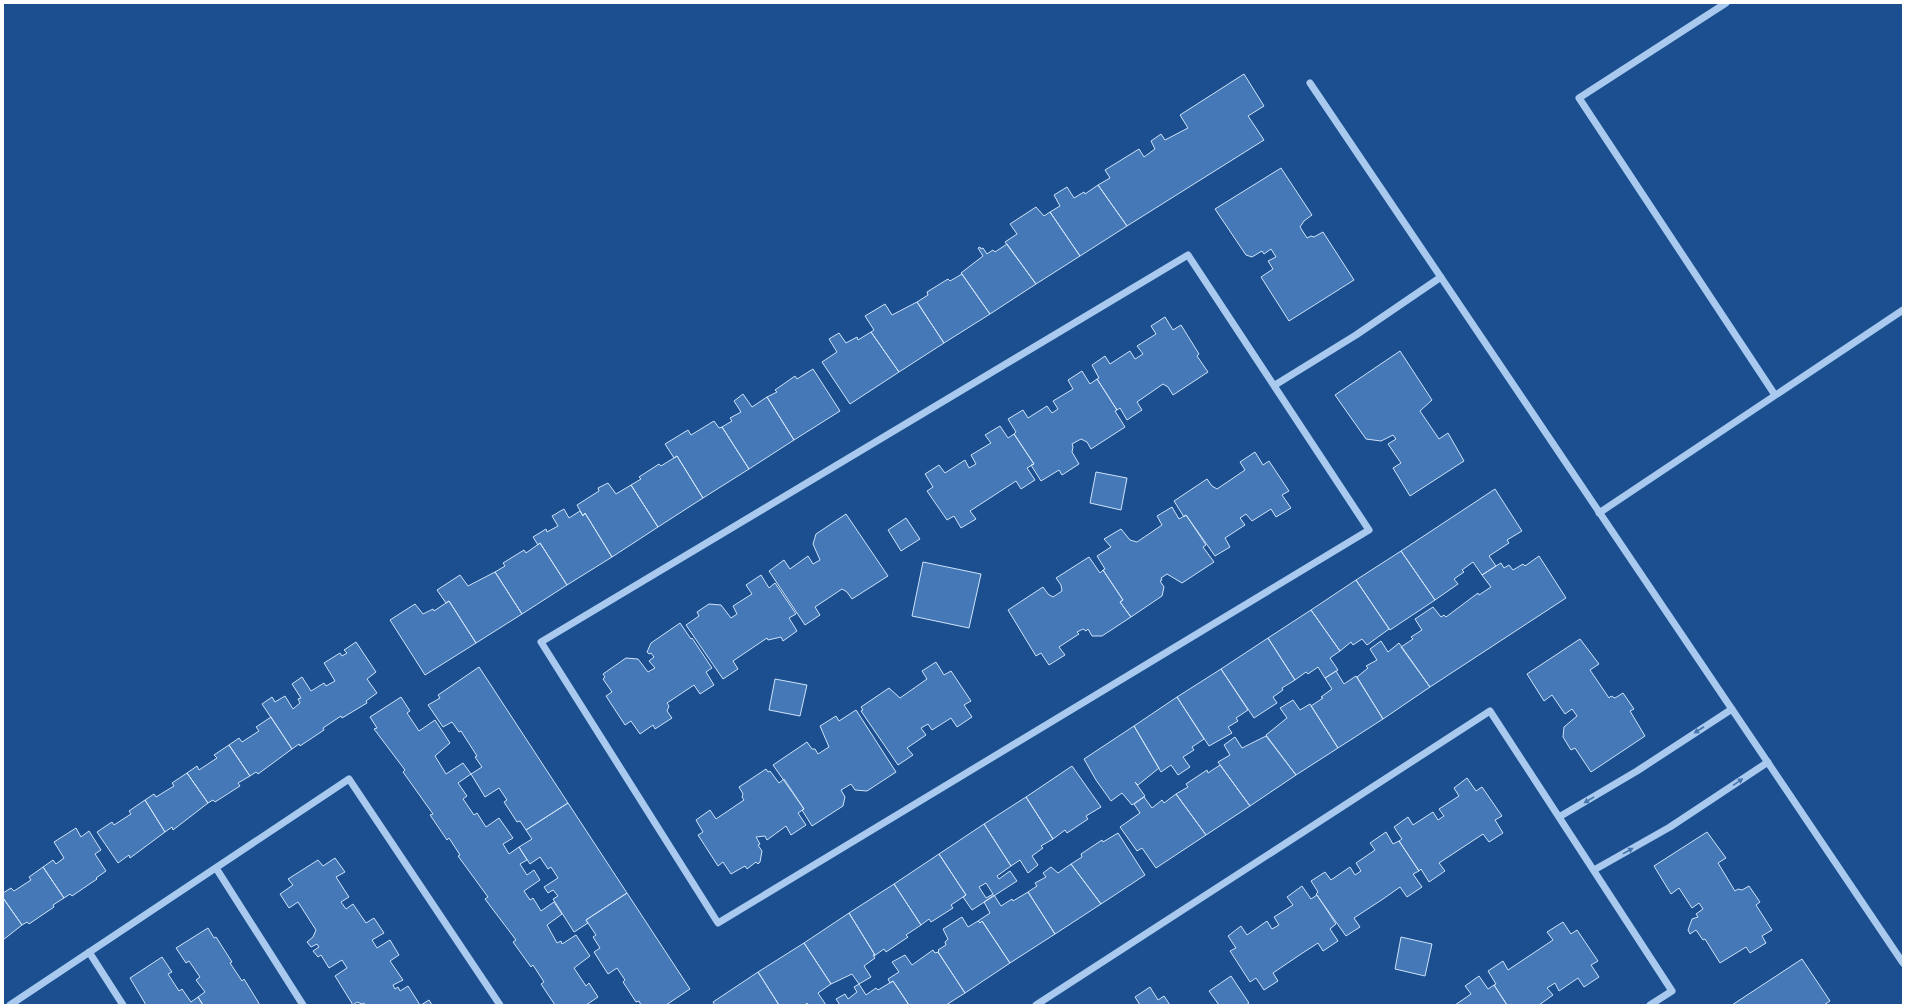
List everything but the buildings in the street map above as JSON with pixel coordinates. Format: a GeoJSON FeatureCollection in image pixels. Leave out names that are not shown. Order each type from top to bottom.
{"type":"FeatureCollection","features":[{"type":"Feature","properties":{"kind":"street"},"geometry":{"type":"LineString","coordinates":[[1726,3],[1579,98],[1775,395]]}},
{"type":"Feature","properties":{"kind":"street"},"geometry":{"type":"LineString","coordinates":[[1310,83],[1903,963]]}},
{"type":"Feature","properties":{"kind":"street"},"geometry":{"type":"LineString","coordinates":[[1188,255],[1275,385],[1369,530],[718,923],[541,642],[1188,255]]}},
{"type":"Feature","properties":{"kind":"street"},"geometry":{"type":"LineString","coordinates":[[1275,385],[1356,335],[1441,276]]}},
{"type":"Feature","properties":{"kind":"street"},"geometry":{"type":"LineString","coordinates":[[1599,513],[1903,310]]}},
{"type":"Feature","properties":{"kind":"street"},"geometry":{"type":"LineString","coordinates":[[1560,817],[1637,771],[1732,709]]}},
{"type":"Feature","properties":{"kind":"street"},"geometry":{"type":"LineString","coordinates":[[1036,1005],[1490,711],[1672,991],[1650,1005]]}},
{"type":"Feature","properties":{"kind":"street"},"geometry":{"type":"LineString","coordinates":[[1594,870],[1670,827],[1768,762]]}},
{"type":"Feature","properties":{"kind":"street"},"geometry":{"type":"LineString","coordinates":[[10,1005],[349,779],[500,1005]]}},
{"type":"Feature","properties":{"kind":"street"},"geometry":{"type":"LineString","coordinates":[[216,868],[302,1005]]}},
{"type":"Feature","properties":{"kind":"street"},"geometry":{"type":"LineString","coordinates":[[89,952],[123,1005]]}}]}
